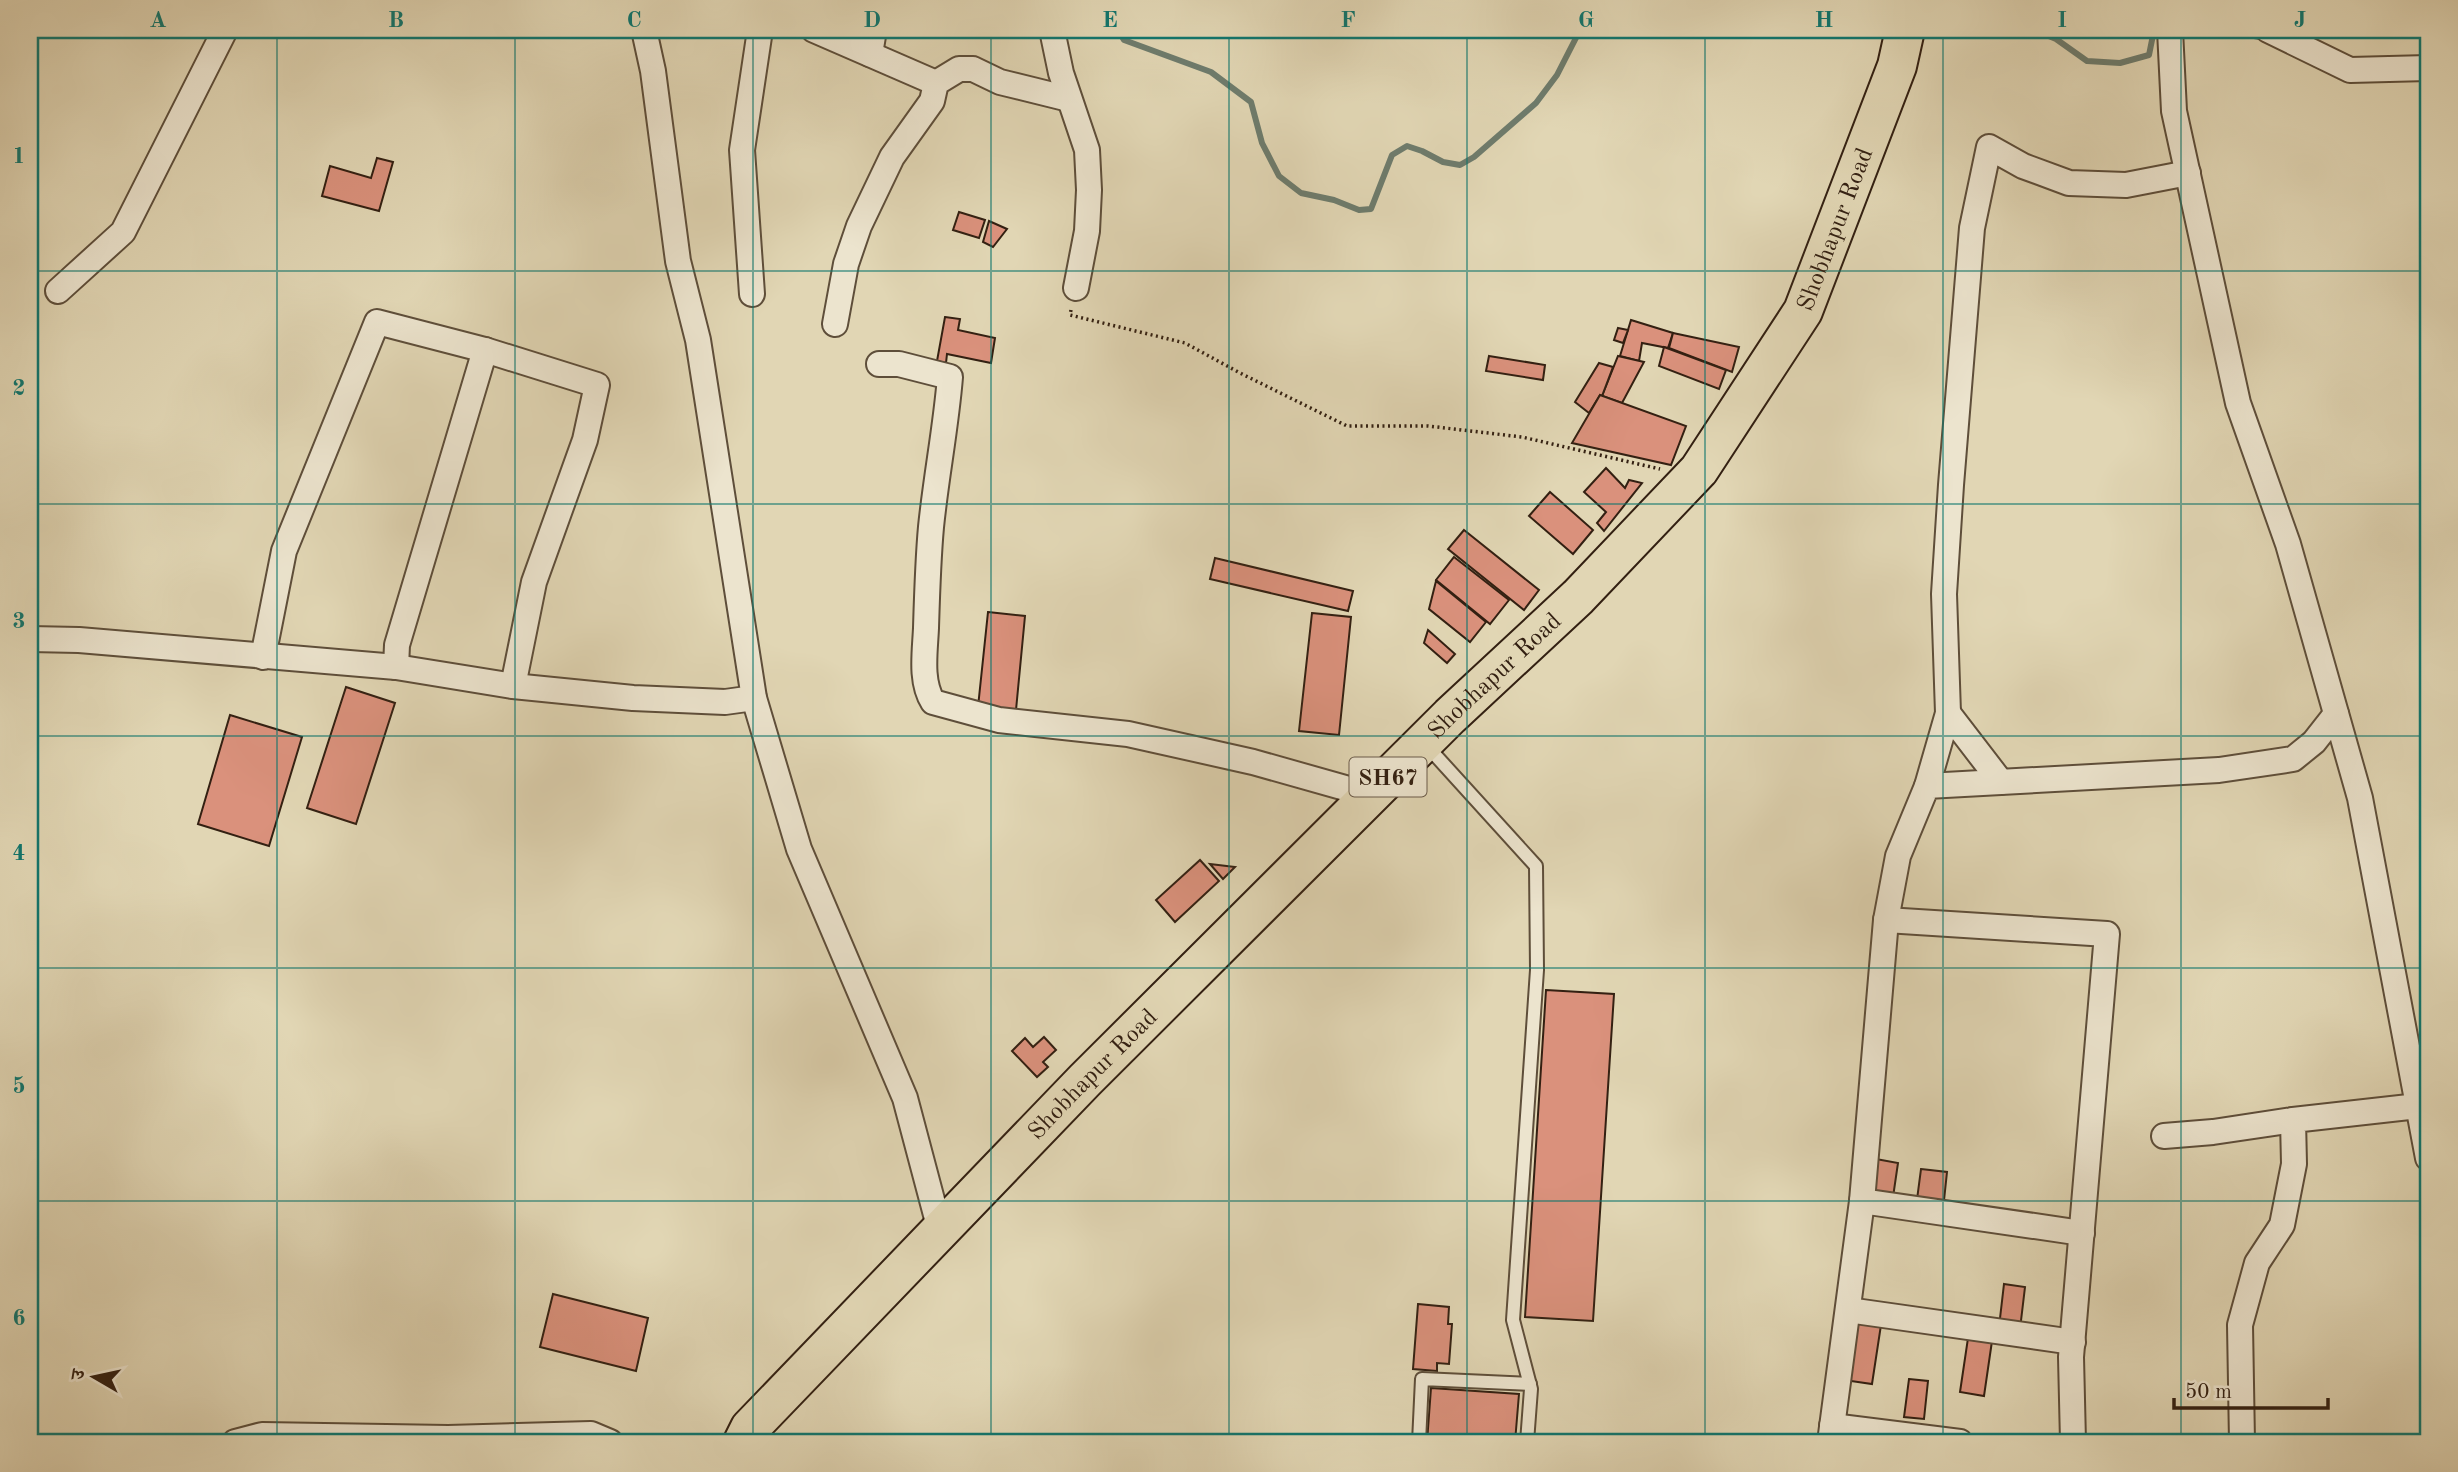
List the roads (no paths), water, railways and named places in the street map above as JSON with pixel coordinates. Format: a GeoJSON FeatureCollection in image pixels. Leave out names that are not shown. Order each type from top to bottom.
{"type":"FeatureCollection","features":[{"type":"Feature","properties":{"kind":"main road","name":"Shobhapur Road"},"geometry":{"type":"LineString","coordinates":[[743,1442],[750,1428],[1085,1080],[1423,742],[1578,597],[1692,476],[1803,311],[1897,66],[1905,30]]}},
{"type":"Feature","properties":{"kind":"street"},"geometry":{"type":"LineString","coordinates":[[58,291],[123,232],[225,30]]}},
{"type":"Feature","properties":{"kind":"street"},"geometry":{"type":"LineString","coordinates":[[644,30],[653,71],[678,261],[698,340],[754,698],[799,849],[905,1098],[940,1230]]}},
{"type":"Feature","properties":{"kind":"street"},"geometry":{"type":"LineString","coordinates":[[752,294],[742,150],[760,30]]}},
{"type":"Feature","properties":{"kind":"street"},"geometry":{"type":"LineString","coordinates":[[814,30],[936,83]]}},
{"type":"Feature","properties":{"kind":"street"},"geometry":{"type":"LineString","coordinates":[[870,54],[874,30]]}},
{"type":"Feature","properties":{"kind":"street"},"geometry":{"type":"LineString","coordinates":[[1052,30],[1069,99],[1087,150],[1087,231],[1076,288]]}},
{"type":"Feature","properties":{"kind":"street"},"geometry":{"type":"LineString","coordinates":[[2170,30],[2174,111],[2238,403],[2288,544],[2360,798],[2418,1055],[2418,1106],[2428,1158]]}},
{"type":"Feature","properties":{"kind":"street"},"geometry":{"type":"LineString","coordinates":[[2268,30],[2350,70],[2428,68]]}},
{"type":"Feature","properties":{"kind":"street"},"geometry":{"type":"LineString","coordinates":[[835,324],[846,264],[859,226],[892,157],[932,101],[936,83],[959,69],[973,69],[1000,82],[1069,99]]}},
{"type":"Feature","properties":{"kind":"street"},"geometry":{"type":"LineString","coordinates":[[1960,1442],[1831,1434],[1862,1201],[1886,920],[1898,856],[1927,786],[1948,713],[1944,594],[1972,228],[1989,147],[2023,166],[2069,183],[2126,185],[2188,173]]}},
{"type":"Feature","properties":{"kind":"street"},"geometry":{"type":"LineString","coordinates":[[263,657],[284,551],[377,322],[485,350],[597,385],[585,440],[534,582],[513,686]]}},
{"type":"Feature","properties":{"kind":"street"},"geometry":{"type":"LineString","coordinates":[[396,667],[397,645],[485,350]]}},
{"type":"Feature","properties":{"kind":"street"},"geometry":{"type":"LineString","coordinates":[[879,364],[899,365],[950,377],[931,526],[925,665],[927,693],[933,702],[999,720],[1128,734],[1253,762],[1370,795]]}},
{"type":"Feature","properties":{"kind":"street"},"geometry":{"type":"LineString","coordinates":[[30,639],[79,640],[396,667],[513,686],[633,698],[725,702],[754,698]]}},
{"type":"Feature","properties":{"kind":"street"},"geometry":{"type":"LineString","coordinates":[[1948,713],[2001,782]]}},
{"type":"Feature","properties":{"kind":"street"},"geometry":{"type":"LineString","coordinates":[[1927,786],[2219,770],[2293,759],[2314,742],[2336,714]]}},
{"type":"Feature","properties":{"kind":"street"},"geometry":{"type":"LineString","coordinates":[[1886,920],[2107,934],[2073,1342],[2073,1442]]}},
{"type":"Feature","properties":{"kind":"street"},"geometry":{"type":"LineString","coordinates":[[2164,1136],[2418,1106]]}},
{"type":"Feature","properties":{"kind":"street"},"geometry":{"type":"LineString","coordinates":[[2242,1442],[2240,1325],[2257,1263],[2282,1225],[2294,1164],[2293,1120]]}},
{"type":"Feature","properties":{"kind":"street"},"geometry":{"type":"LineString","coordinates":[[1862,1201],[2082,1233]]}},
{"type":"Feature","properties":{"kind":"street"},"geometry":{"type":"LineString","coordinates":[[1847,1310],[2073,1342]]}},
{"type":"Feature","properties":{"kind":"street"},"geometry":{"type":"LineString","coordinates":[[235,1442],[262,1435],[448,1438],[591,1434],[610,1442]]}},
{"type":"Feature","properties":{"kind":"lane"},"geometry":{"type":"LineString","coordinates":[[1423,742],[1536,866],[1537,970],[1513,1320],[1530,1384],[1527,1442]]}},
{"type":"Feature","properties":{"kind":"lane"},"geometry":{"type":"LineString","coordinates":[[1419,1442],[1422,1379],[1530,1384]]}},
{"type":"Feature","properties":{"kind":"waterway"},"geometry":{"type":"LineString","coordinates":[[1118,30],[1124,40],[1211,72],[1251,102],[1262,143],[1279,176],[1301,193],[1334,200],[1359,210],[1371,209],[1392,155],[1407,146],[1443,162],[1460,165],[1474,157],[1536,103],[1557,75],[1580,30]]}},
{"type":"Feature","properties":{"kind":"waterway"},"geometry":{"type":"LineString","coordinates":[[2034,30],[2056,39],[2087,61],[2120,63],[2149,55],[2153,35]]}},
{"type":"Feature","properties":{"kind":"waterway"},"geometry":{"type":"LineString","coordinates":[[2225,30],[2264,38]]}}]}
